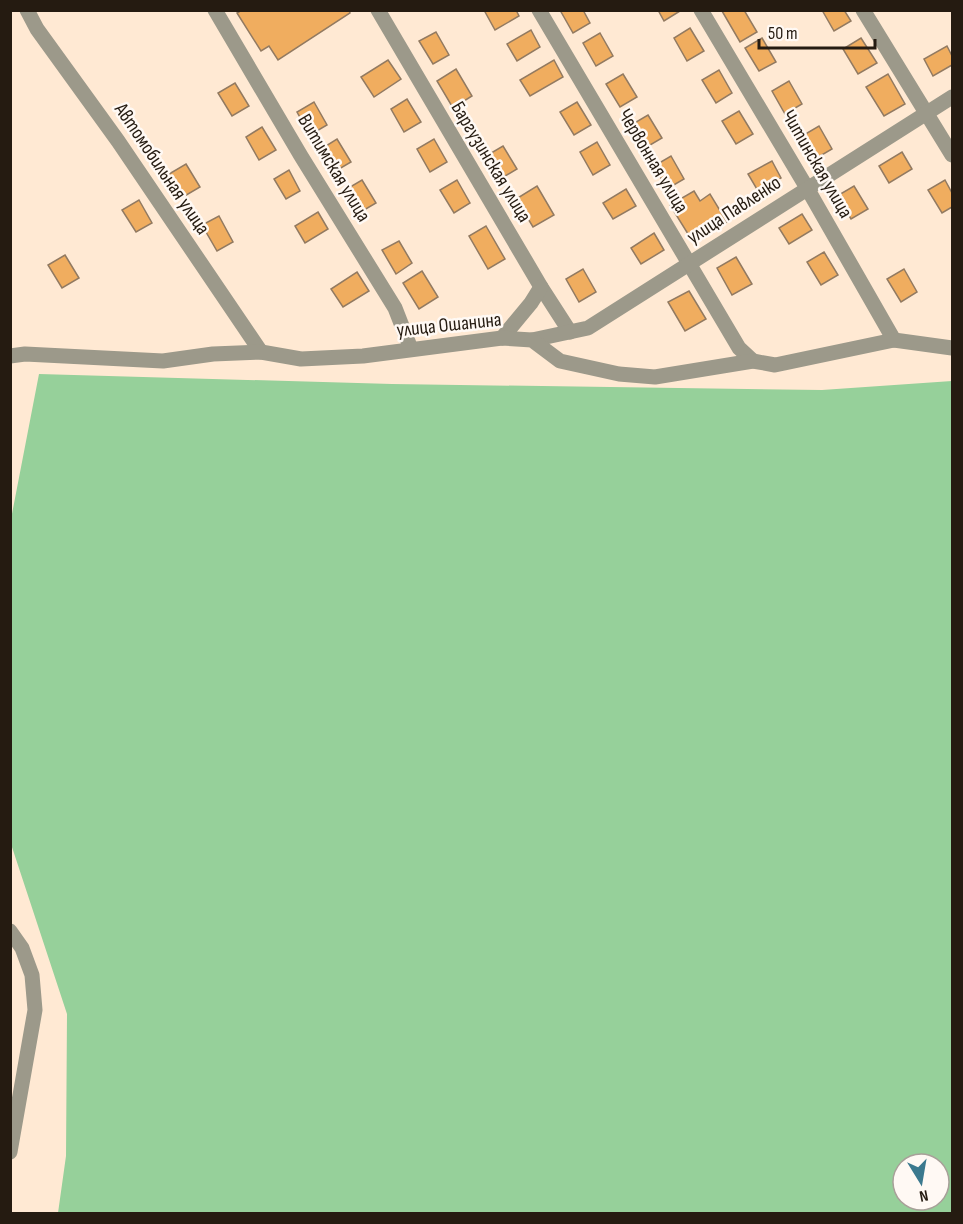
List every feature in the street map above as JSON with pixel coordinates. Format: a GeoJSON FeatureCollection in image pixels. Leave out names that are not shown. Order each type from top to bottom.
{"type":"FeatureCollection","features":[{"type":"Feature","properties":{"kind":"street","name":"Автомобильная улица"},"geometry":{"type":"LineString","coordinates":[[27,10],[37,29],[118,141],[261,352]]}},
{"type":"Feature","properties":{"kind":"street","name":"Витимская улица"},"geometry":{"type":"LineString","coordinates":[[215,10],[301,156],[395,308],[411,349]]}},
{"type":"Feature","properties":{"kind":"street","name":"Баргузинская улица"},"geometry":{"type":"LineString","coordinates":[[378,10],[541,287],[570,332]]}},
{"type":"Feature","properties":{"kind":"street","name":"Червонная улица"},"geometry":{"type":"LineString","coordinates":[[539,10],[739,348],[753,361]]}},
{"type":"Feature","properties":{"kind":"street","name":"Читинская улица"},"geometry":{"type":"LineString","coordinates":[[701,10],[894,340]]}},
{"type":"Feature","properties":{"kind":"street"},"geometry":{"type":"LineString","coordinates":[[863,10],[952,155]]}},
{"type":"Feature","properties":{"kind":"street","name":"улица Павленко"},"geometry":{"type":"LineString","coordinates":[[532,340],[588,328],[952,97]]}},
{"type":"Feature","properties":{"kind":"street"},"geometry":{"type":"LineString","coordinates":[[502,338],[541,287]]}},
{"type":"Feature","properties":{"kind":"street","name":"улица Ошанина"},"geometry":{"type":"LineString","coordinates":[[10,356],[25,354],[163,361],[213,354],[261,352],[301,359],[363,356],[502,338],[532,340]]}},
{"type":"Feature","properties":{"kind":"street"},"geometry":{"type":"LineString","coordinates":[[532,340],[560,361],[619,374],[655,377],[753,361],[775,365],[894,340],[952,348]]}},
{"type":"Feature","properties":{"kind":"street"},"geometry":{"type":"LineString","coordinates":[[10,932],[22,948],[32,975],[35,1010],[10,1152]]}},
{"type":"Feature","properties":{"kind":"green space"},"geometry":{"type":"Polygon","coordinates":[[[39,374],[392,384],[822,390],[952,381],[952,1213],[58,1213],[66,1156],[67,1014],[10,841],[11,519],[39,374]]]}},
{"type":"Feature","properties":{"kind":"building"},"geometry":{"type":"Polygon","coordinates":[[[242,10],[349,10],[350,13],[278,60],[269,46],[261,51],[237,13],[242,10]]]}},
{"type":"Feature","properties":{"kind":"building"},"geometry":{"type":"Polygon","coordinates":[[[484,10],[516,10],[519,16],[495,30],[484,10]]]}},
{"type":"Feature","properties":{"kind":"building"},"geometry":{"type":"Polygon","coordinates":[[[560,10],[583,10],[590,23],[573,33],[560,10]]]}},
{"type":"Feature","properties":{"kind":"building"},"geometry":{"type":"Polygon","coordinates":[[[658,10],[680,10],[680,11],[664,21],[658,10]]]}},
{"type":"Feature","properties":{"kind":"building"},"geometry":{"type":"Polygon","coordinates":[[[744,10],[757,32],[740,42],[722,11],[744,10]]]}},
{"type":"Feature","properties":{"kind":"building"},"geometry":{"type":"Polygon","coordinates":[[[822,10],[844,10],[851,21],[834,31],[822,10]]]}},
{"type":"Feature","properties":{"kind":"building"},"geometry":{"type":"Polygon","coordinates":[[[690,28],[704,51],[687,61],[674,38],[690,28]]]}},
{"type":"Feature","properties":{"kind":"building"},"geometry":{"type":"Polygon","coordinates":[[[531,30],[540,47],[517,61],[507,44],[531,30]]]}},
{"type":"Feature","properties":{"kind":"building"},"geometry":{"type":"Polygon","coordinates":[[[436,32],[449,55],[433,64],[419,41],[436,32]]]}},
{"type":"Feature","properties":{"kind":"building"},"geometry":{"type":"Polygon","coordinates":[[[600,33],[613,56],[596,66],[583,43],[600,33]]]}},
{"type":"Feature","properties":{"kind":"building"},"geometry":{"type":"Polygon","coordinates":[[[762,38],[776,62],[759,71],[745,48],[762,38]]]}},
{"type":"Feature","properties":{"kind":"building"},"geometry":{"type":"Polygon","coordinates":[[[861,38],[877,63],[858,74],[843,49],[861,38]]]}},
{"type":"Feature","properties":{"kind":"building"},"geometry":{"type":"Polygon","coordinates":[[[947,46],[952,56],[952,65],[933,76],[924,59],[947,46]]]}},
{"type":"Feature","properties":{"kind":"building"},"geometry":{"type":"Polygon","coordinates":[[[388,60],[401,79],[374,97],[361,77],[388,60]]]}},
{"type":"Feature","properties":{"kind":"building"},"geometry":{"type":"Polygon","coordinates":[[[554,60],[563,77],[530,96],[520,80],[554,60]]]}},
{"type":"Feature","properties":{"kind":"building"},"geometry":{"type":"Polygon","coordinates":[[[456,69],[472,96],[453,108],[437,81],[456,69]]]}},
{"type":"Feature","properties":{"kind":"building"},"geometry":{"type":"Polygon","coordinates":[[[719,70],[732,93],[716,103],[702,80],[719,70]]]}},
{"type":"Feature","properties":{"kind":"building"},"geometry":{"type":"Polygon","coordinates":[[[623,74],[637,97],[620,107],[606,84],[623,74]]]}},
{"type":"Feature","properties":{"kind":"building"},"geometry":{"type":"Polygon","coordinates":[[[888,74],[905,104],[884,116],[866,87],[888,74]]]}},
{"type":"Feature","properties":{"kind":"building"},"geometry":{"type":"Polygon","coordinates":[[[789,81],[802,104],[785,114],[772,91],[789,81]]]}},
{"type":"Feature","properties":{"kind":"building"},"geometry":{"type":"Polygon","coordinates":[[[235,83],[249,106],[232,116],[218,93],[235,83]]]}},
{"type":"Feature","properties":{"kind":"building"},"geometry":{"type":"Polygon","coordinates":[[[407,99],[421,122],[404,132],[391,109],[407,99]]]}},
{"type":"Feature","properties":{"kind":"building"},"geometry":{"type":"Polygon","coordinates":[[[314,102],[327,125],[310,135],[297,112],[314,102]]]}},
{"type":"Feature","properties":{"kind":"building"},"geometry":{"type":"Polygon","coordinates":[[[577,102],[591,125],[574,135],[560,112],[577,102]]]}},
{"type":"Feature","properties":{"kind":"building"},"geometry":{"type":"Polygon","coordinates":[[[739,111],[753,134],[736,144],[722,121],[739,111]]]}},
{"type":"Feature","properties":{"kind":"building"},"geometry":{"type":"Polygon","coordinates":[[[648,115],[662,138],[645,148],[631,125],[648,115]]]}},
{"type":"Feature","properties":{"kind":"building"},"geometry":{"type":"Polygon","coordinates":[[[819,126],[832,149],[815,159],[802,136],[819,126]]]}},
{"type":"Feature","properties":{"kind":"building"},"geometry":{"type":"Polygon","coordinates":[[[262,127],[276,150],[259,160],[246,137],[262,127]]]}},
{"type":"Feature","properties":{"kind":"building"},"geometry":{"type":"Polygon","coordinates":[[[337,139],[351,162],[334,172],[321,149],[337,139]]]}},
{"type":"Feature","properties":{"kind":"building"},"geometry":{"type":"Polygon","coordinates":[[[434,139],[447,162],[430,172],[417,149],[434,139]]]}},
{"type":"Feature","properties":{"kind":"building"},"geometry":{"type":"Polygon","coordinates":[[[597,142],[610,165],[593,175],[580,152],[597,142]]]}},
{"type":"Feature","properties":{"kind":"building"},"geometry":{"type":"Polygon","coordinates":[[[503,146],[517,169],[500,179],[486,156],[503,146]]]}},
{"type":"Feature","properties":{"kind":"building"},"geometry":{"type":"Polygon","coordinates":[[[902,152],[912,169],[889,183],[879,166],[902,152]]]}},
{"type":"Feature","properties":{"kind":"building"},"geometry":{"type":"Polygon","coordinates":[[[671,156],[684,179],[667,189],[654,166],[671,156]]]}},
{"type":"Feature","properties":{"kind":"building"},"geometry":{"type":"Polygon","coordinates":[[[772,161],[781,178],[758,191],[748,174],[772,161]]]}},
{"type":"Feature","properties":{"kind":"building"},"geometry":{"type":"Polygon","coordinates":[[[186,164],[200,187],[183,197],[169,174],[186,164]]]}},
{"type":"Feature","properties":{"kind":"building"},"geometry":{"type":"Polygon","coordinates":[[[289,170],[300,191],[286,199],[274,179],[289,170]]]}},
{"type":"Feature","properties":{"kind":"building"},"geometry":{"type":"Polygon","coordinates":[[[362,180],[376,203],[359,213],[345,190],[362,180]]]}},
{"type":"Feature","properties":{"kind":"building"},"geometry":{"type":"Polygon","coordinates":[[[457,180],[470,203],[454,213],[440,190],[457,180]]]}},
{"type":"Feature","properties":{"kind":"building"},"geometry":{"type":"Polygon","coordinates":[[[945,180],[952,193],[952,207],[942,213],[928,190],[945,180]]]}},
{"type":"Feature","properties":{"kind":"building"},"geometry":{"type":"Polygon","coordinates":[[[537,186],[554,215],[533,227],[516,199],[537,186]]]}},
{"type":"Feature","properties":{"kind":"building"},"geometry":{"type":"Polygon","coordinates":[[[854,186],[868,209],[851,219],[837,196],[854,186]]]}},
{"type":"Feature","properties":{"kind":"building"},"geometry":{"type":"Polygon","coordinates":[[[626,189],[636,206],[613,219],[603,203],[626,189]]]}},
{"type":"Feature","properties":{"kind":"building"},"geometry":{"type":"Polygon","coordinates":[[[694,191],[700,201],[710,194],[727,222],[693,242],[670,205],[694,191]]]}},
{"type":"Feature","properties":{"kind":"building"},"geometry":{"type":"Polygon","coordinates":[[[139,200],[152,223],[136,232],[122,210],[139,200]]]}},
{"type":"Feature","properties":{"kind":"building"},"geometry":{"type":"Polygon","coordinates":[[[318,212],[328,229],[305,243],[295,226],[318,212]]]}},
{"type":"Feature","properties":{"kind":"building"},"geometry":{"type":"Polygon","coordinates":[[[802,214],[812,230],[789,244],[779,228],[802,214]]]}},
{"type":"Feature","properties":{"kind":"building"},"geometry":{"type":"Polygon","coordinates":[[[219,216],[233,242],[217,251],[202,225],[219,216]]]}},
{"type":"Feature","properties":{"kind":"building"},"geometry":{"type":"Polygon","coordinates":[[[486,226],[505,259],[488,269],[469,236],[486,226]]]}},
{"type":"Feature","properties":{"kind":"building"},"geometry":{"type":"Polygon","coordinates":[[[654,233],[664,250],[641,264],[631,248],[654,233]]]}},
{"type":"Feature","properties":{"kind":"building"},"geometry":{"type":"Polygon","coordinates":[[[399,241],[412,263],[396,274],[382,250],[399,241]]]}},
{"type":"Feature","properties":{"kind":"building"},"geometry":{"type":"Polygon","coordinates":[[[824,252],[838,275],[821,285],[807,262],[824,252]]]}},
{"type":"Feature","properties":{"kind":"building"},"geometry":{"type":"Polygon","coordinates":[[[65,255],[79,278],[62,288],[48,265],[65,255]]]}},
{"type":"Feature","properties":{"kind":"building"},"geometry":{"type":"Polygon","coordinates":[[[736,257],[752,284],[732,295],[717,268],[736,257]]]}},
{"type":"Feature","properties":{"kind":"building"},"geometry":{"type":"Polygon","coordinates":[[[583,269],[596,292],[579,302],[566,279],[583,269]]]}},
{"type":"Feature","properties":{"kind":"building"},"geometry":{"type":"Polygon","coordinates":[[[904,269],[917,292],[901,302],[887,279],[904,269]]]}},
{"type":"Feature","properties":{"kind":"building"},"geometry":{"type":"Polygon","coordinates":[[[422,271],[438,297],[419,309],[403,283],[422,271]]]}},
{"type":"Feature","properties":{"kind":"building"},"geometry":{"type":"Polygon","coordinates":[[[357,272],[369,291],[343,307],[331,289],[357,272]]]}},
{"type":"Feature","properties":{"kind":"building"},"geometry":{"type":"Polygon","coordinates":[[[689,291],[706,319],[685,331],[668,302],[689,291]]]}}]}
